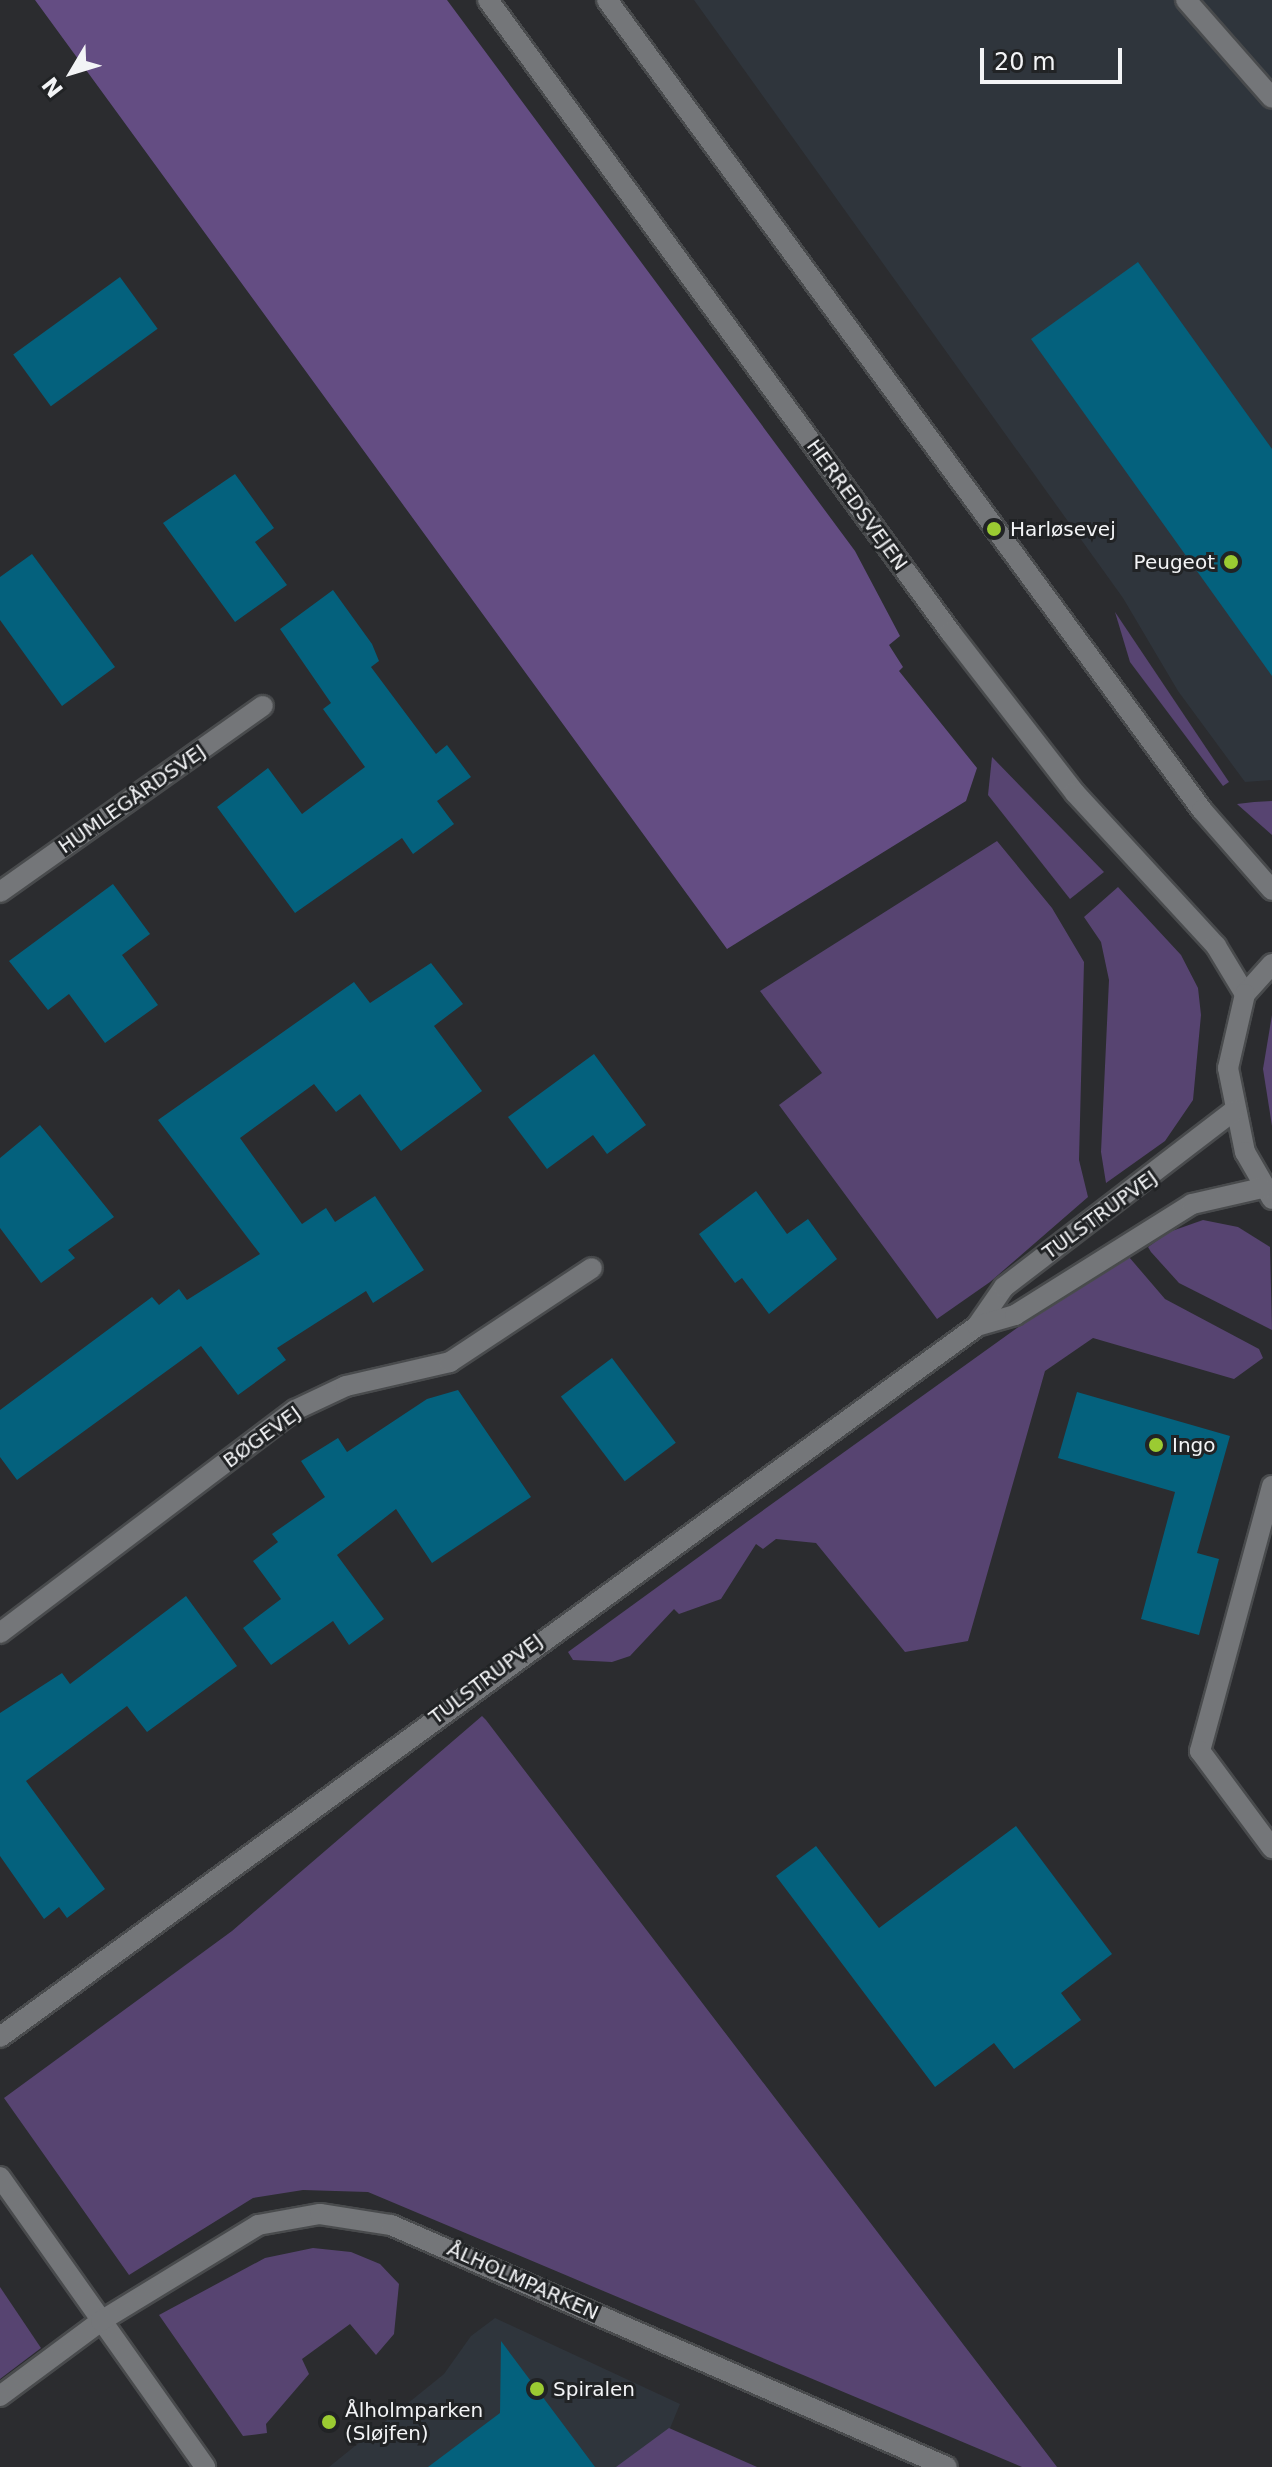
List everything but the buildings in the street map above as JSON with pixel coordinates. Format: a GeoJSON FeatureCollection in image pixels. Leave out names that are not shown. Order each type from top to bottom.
{"type":"FeatureCollection","features":[{"type":"Feature","properties":{"kind":"street","name":"HERREDSVEJEN"},"geometry":{"type":"LineString","coordinates":[[488,0],[951,633],[1075,793],[1216,946],[1245,994]]}},
{"type":"Feature","properties":{"kind":"street"},"geometry":{"type":"LineString","coordinates":[[607,0],[1202,810],[1272,890]]}},
{"type":"Feature","properties":{"kind":"street"},"geometry":{"type":"LineString","coordinates":[[1186,0],[1272,98]]}},
{"type":"Feature","properties":{"kind":"street","name":"HUMLEGÅRDSVEJ"},"geometry":{"type":"LineString","coordinates":[[0,892],[263,706]]}},
{"type":"Feature","properties":{"kind":"street"},"geometry":{"type":"LineString","coordinates":[[1267,1193],[1233,1111],[1228,1068],[1245,994],[1272,964]]}},
{"type":"Feature","properties":{"kind":"street","name":"TULSTRUPVEJ"},"geometry":{"type":"LineString","coordinates":[[0,2037],[977,1326],[1004,1287],[1233,1111]]}},
{"type":"Feature","properties":{"kind":"street","name":"TULSTRUPVEJ"},"geometry":{"type":"LineString","coordinates":[[977,1326],[1015,1315],[1192,1204],[1267,1193]]}},
{"type":"Feature","properties":{"kind":"street","name":"BØGEVEJ"},"geometry":{"type":"LineString","coordinates":[[0,1633],[295,1410],[346,1386],[450,1362],[592,1268]]}},
{"type":"Feature","properties":{"kind":"street"},"geometry":{"type":"LineString","coordinates":[[1272,1486],[1200,1751],[1272,1848]]}},
{"type":"Feature","properties":{"kind":"street"},"geometry":{"type":"LineString","coordinates":[[0,2177],[205,2467]]}},
{"type":"Feature","properties":{"kind":"street","name":"ÅLHOLMPARKEN"},"geometry":{"type":"LineString","coordinates":[[0,2396],[101,2321],[258,2225],[320,2214],[391,2225],[947,2467]]}},
{"type":"Feature","properties":{"kind":"shaded area"},"geometry":{"type":"Polygon","coordinates":[[[35,0],[447,0],[855,551],[900,636],[889,645],[903,667],[899,671],[977,768],[966,801],[727,949],[35,0]]]}},
{"type":"Feature","properties":{"kind":"shaded area"},"geometry":{"type":"Polygon","coordinates":[[[694,0],[1272,0],[1272,780],[1245,782],[1178,691],[1123,598],[694,0]]]}},
{"type":"Feature","properties":{"kind":"shaded area"},"geometry":{"type":"Polygon","coordinates":[[[1115,612],[1229,782],[1223,786],[1130,662],[1115,612]]]}},
{"type":"Feature","properties":{"kind":"shaded area"},"geometry":{"type":"Polygon","coordinates":[[[992,757],[1104,872],[1070,899],[988,795],[992,757]]]}},
{"type":"Feature","properties":{"kind":"shaded area"},"geometry":{"type":"Polygon","coordinates":[[[1272,801],[1272,835],[1237,804],[1254,802],[1272,801]]]}},
{"type":"Feature","properties":{"kind":"shaded area"},"geometry":{"type":"Polygon","coordinates":[[[997,841],[1052,908],[1084,962],[1079,1160],[1088,1197],[990,1282],[937,1319],[779,1105],[822,1073],[760,991],[997,841]]]}},
{"type":"Feature","properties":{"kind":"shaded area"},"geometry":{"type":"Polygon","coordinates":[[[1118,887],[1181,955],[1198,988],[1201,1015],[1193,1100],[1165,1141],[1106,1183],[1101,1152],[1109,980],[1101,942],[1084,917],[1118,887]]]}},
{"type":"Feature","properties":{"kind":"shaded area"},"geometry":{"type":"Polygon","coordinates":[[[1272,1015],[1272,1126],[1263,1069],[1272,1015]]]}},
{"type":"Feature","properties":{"kind":"shaded area"},"geometry":{"type":"Polygon","coordinates":[[[1203,1220],[1238,1227],[1270,1247],[1272,1330],[1179,1283],[1148,1247],[1169,1232],[1203,1220]]]}},
{"type":"Feature","properties":{"kind":"shaded area"},"geometry":{"type":"Polygon","coordinates":[[[1129,1257],[1165,1299],[1259,1349],[1263,1358],[1234,1379],[1093,1338],[1045,1371],[968,1641],[905,1652],[816,1543],[776,1539],[763,1549],[756,1544],[721,1599],[679,1614],[674,1609],[630,1656],[612,1662],[573,1660],[568,1652],[751,1519],[1017,1328],[1129,1257]]]}},
{"type":"Feature","properties":{"kind":"shaded area"},"geometry":{"type":"Polygon","coordinates":[[[482,1716],[1057,2467],[1022,2467],[368,2192],[303,2190],[253,2198],[129,2275],[4,2098],[232,1931],[482,1716]]]}},
{"type":"Feature","properties":{"kind":"shaded area"},"geometry":{"type":"Polygon","coordinates":[[[313,2248],[351,2252],[380,2264],[399,2284],[394,2334],[376,2355],[350,2324],[302,2359],[309,2374],[266,2424],[267,2433],[243,2436],[159,2315],[265,2258],[313,2248]]]}},
{"type":"Feature","properties":{"kind":"shaded area"},"geometry":{"type":"Polygon","coordinates":[[[0,2287],[41,2348],[0,2379],[0,2287]]]}},
{"type":"Feature","properties":{"kind":"shaded area","name":"Spiralen"},"geometry":{"type":"Polygon","coordinates":[[[495,2318],[680,2404],[666,2438],[733,2467],[329,2467],[444,2374],[471,2336],[495,2318]]]}},
{"type":"Feature","properties":{"kind":"shaded area"},"geometry":{"type":"Polygon","coordinates":[[[669,2428],[757,2467],[616,2467],[669,2428]]]}},
{"type":"Feature","properties":{"kind":"place","name":"Harløsevej"},"geometry":{"type":"Point","coordinates":[994,529]}},
{"type":"Feature","properties":{"kind":"place","name":"Peugeot"},"geometry":{"type":"Point","coordinates":[1231,562]}},
{"type":"Feature","properties":{"kind":"place","name":"Ingo"},"geometry":{"type":"Point","coordinates":[1156,1445]}},
{"type":"Feature","properties":{"kind":"place","name":"Spiralen"},"geometry":{"type":"Point","coordinates":[537,2389]}},
{"type":"Feature","properties":{"kind":"place","name":"Ålholmparken (Sløjfen)"},"geometry":{"type":"Point","coordinates":[329,2422]}}]}
